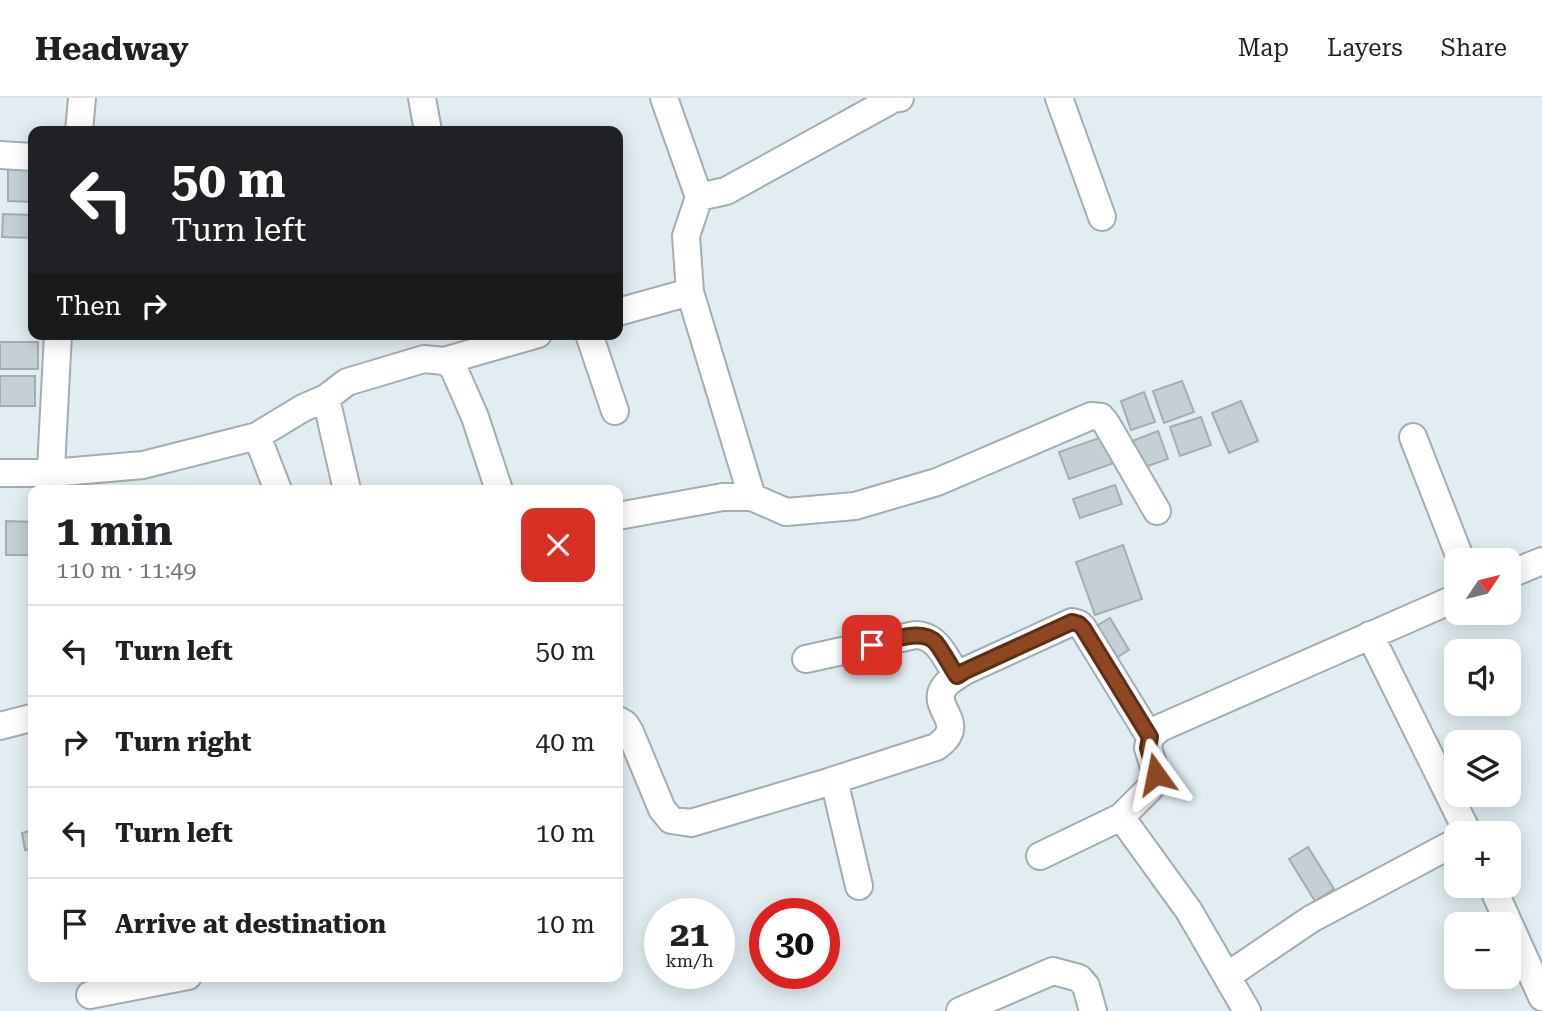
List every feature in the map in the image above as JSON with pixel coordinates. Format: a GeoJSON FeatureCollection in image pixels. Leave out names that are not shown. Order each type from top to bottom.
{"type":"FeatureCollection","features":[{"type":"Feature","properties":{"kind":"street"},"geometry":{"type":"LineString","coordinates":[[79,126],[82,98]]}},
{"type":"Feature","properties":{"kind":"street"},"geometry":{"type":"LineString","coordinates":[[422,98],[427,126]]}},
{"type":"Feature","properties":{"kind":"street"},"geometry":{"type":"LineString","coordinates":[[664,98],[699,197],[687,236],[690,292],[752,497]]}},
{"type":"Feature","properties":{"kind":"street"},"geometry":{"type":"LineString","coordinates":[[699,197],[726,191],[893,99],[900,98]]}},
{"type":"Feature","properties":{"kind":"street"},"geometry":{"type":"LineString","coordinates":[[1059,98],[1101,217]]}},
{"type":"Feature","properties":{"kind":"street"},"geometry":{"type":"LineString","coordinates":[[0,155],[28,157]]}},
{"type":"Feature","properties":{"kind":"street"},"geometry":{"type":"LineString","coordinates":[[623,311],[690,292]]}},
{"type":"Feature","properties":{"kind":"street"},"geometry":{"type":"LineString","coordinates":[[50,482],[58,340]]}},
{"type":"Feature","properties":{"kind":"street"},"geometry":{"type":"LineString","coordinates":[[0,473],[50,482],[143,465],[257,436],[303,408],[326,398],[348,382],[424,359],[444,361],[517,340]]}},
{"type":"Feature","properties":{"kind":"street"},"geometry":{"type":"LineString","coordinates":[[591,340],[615,411]]}},
{"type":"Feature","properties":{"kind":"street"},"geometry":{"type":"LineString","coordinates":[[444,361],[453,367],[475,417],[497,485]]}},
{"type":"Feature","properties":{"kind":"street"},"geometry":{"type":"LineString","coordinates":[[326,398],[346,485]]}},
{"type":"Feature","properties":{"kind":"street"},"geometry":{"type":"LineString","coordinates":[[623,515],[723,497],[752,497],[786,512],[855,506],[937,482],[1091,416],[1101,417],[1106,423],[1157,511]]}},
{"type":"Feature","properties":{"kind":"street"},"geometry":{"type":"LineString","coordinates":[[257,436],[276,485]]}},
{"type":"Feature","properties":{"kind":"street"},"geometry":{"type":"LineString","coordinates":[[1413,437],[1456,548]]}},
{"type":"Feature","properties":{"kind":"street"},"geometry":{"type":"LineString","coordinates":[[1521,570],[1542,561]]}},
{"type":"Feature","properties":{"kind":"street"},"geometry":{"type":"LineString","coordinates":[[1040,856],[1121,817],[1149,789],[1155,782],[1156,774],[1148,748],[1150,737],[1160,727],[1444,603]]}},
{"type":"Feature","properties":{"kind":"street"},"geometry":{"type":"LineString","coordinates":[[623,723],[630,732],[662,809],[671,820],[691,823],[936,747],[947,740],[950,734],[941,696],[943,688],[965,671],[1072,622],[1083,628],[1150,737]]}},
{"type":"Feature","properties":{"kind":"street"},"geometry":{"type":"LineString","coordinates":[[806,659],[925,635],[934,641],[957,676]]}},
{"type":"Feature","properties":{"kind":"street"},"geometry":{"type":"LineString","coordinates":[[1370,635],[1462,821]]}},
{"type":"Feature","properties":{"kind":"street"},"geometry":{"type":"LineString","coordinates":[[0,726],[28,717]]}},
{"type":"Feature","properties":{"kind":"street"},"geometry":{"type":"LineString","coordinates":[[834,780],[859,886]]}},
{"type":"Feature","properties":{"kind":"street"},"geometry":{"type":"LineString","coordinates":[[1121,817],[1189,911],[1247,1011]]}},
{"type":"Feature","properties":{"kind":"street"},"geometry":{"type":"LineString","coordinates":[[1227,976],[1311,919],[1444,848]]}},
{"type":"Feature","properties":{"kind":"street"},"geometry":{"type":"LineString","coordinates":[[1497,898],[1542,997]]}},
{"type":"Feature","properties":{"kind":"street"},"geometry":{"type":"LineString","coordinates":[[968,1010],[1053,971],[1079,978],[1086,986],[1093,1011]]}},
{"type":"Feature","properties":{"kind":"street"},"geometry":{"type":"LineString","coordinates":[[89,994],[155,982]]}},
{"type":"Feature","properties":{"kind":"building"},"geometry":{"type":"Polygon","coordinates":[[[8,163],[28,163],[28,202],[8,201],[8,163]]]}},
{"type":"Feature","properties":{"kind":"building"},"geometry":{"type":"Polygon","coordinates":[[[3,214],[28,215],[28,238],[2,237],[3,214]]]}},
{"type":"Feature","properties":{"kind":"building"},"geometry":{"type":"Polygon","coordinates":[[[0,342],[38,342],[38,369],[0,369],[0,342]]]}},
{"type":"Feature","properties":{"kind":"building"},"geometry":{"type":"Polygon","coordinates":[[[0,376],[35,376],[35,406],[0,406],[0,376]]]}},
{"type":"Feature","properties":{"kind":"building"},"geometry":{"type":"Polygon","coordinates":[[[1182,381],[1194,412],[1164,423],[1153,391],[1182,381]]]}},
{"type":"Feature","properties":{"kind":"building"},"geometry":{"type":"Polygon","coordinates":[[[1144,392],[1155,422],[1131,430],[1121,401],[1144,392]]]}},
{"type":"Feature","properties":{"kind":"building"},"geometry":{"type":"Polygon","coordinates":[[[1241,401],[1258,441],[1229,453],[1212,413],[1241,401]]]}},
{"type":"Feature","properties":{"kind":"building"},"geometry":{"type":"Polygon","coordinates":[[[1201,417],[1211,445],[1180,456],[1170,427],[1201,417]]]}},
{"type":"Feature","properties":{"kind":"building"},"geometry":{"type":"Polygon","coordinates":[[[1158,431],[1168,459],[1142,468],[1132,441],[1158,431]]]}},
{"type":"Feature","properties":{"kind":"building"},"geometry":{"type":"Polygon","coordinates":[[[1108,435],[1117,462],[1069,479],[1059,452],[1108,435]]]}},
{"type":"Feature","properties":{"kind":"building"},"geometry":{"type":"Polygon","coordinates":[[[1115,485],[1122,504],[1080,518],[1073,499],[1115,485]]]}},
{"type":"Feature","properties":{"kind":"building"},"geometry":{"type":"Polygon","coordinates":[[[6,521],[28,522],[28,555],[6,555],[6,521]]]}},
{"type":"Feature","properties":{"kind":"building"},"geometry":{"type":"Polygon","coordinates":[[[1123,545],[1142,599],[1095,615],[1076,562],[1123,545]]]}},
{"type":"Feature","properties":{"kind":"building"},"geometry":{"type":"Polygon","coordinates":[[[1110,618],[1129,650],[1111,661],[1091,629],[1110,618]]]}},
{"type":"Feature","properties":{"kind":"building"},"geometry":{"type":"Polygon","coordinates":[[[28,831],[28,849],[25,850],[22,833],[28,831]]]}},
{"type":"Feature","properties":{"kind":"building"},"geometry":{"type":"Polygon","coordinates":[[[1308,847],[1334,889],[1315,901],[1289,859],[1308,847]]]}},
{"type":"Feature","properties":{"kind":"route"},"geometry":{"type":"LineString","coordinates":[[872,645],[925,635],[934,641],[957,676],[1072,622],[1079,624],[1150,737],[1148,748],[1156,774]]}}]}
